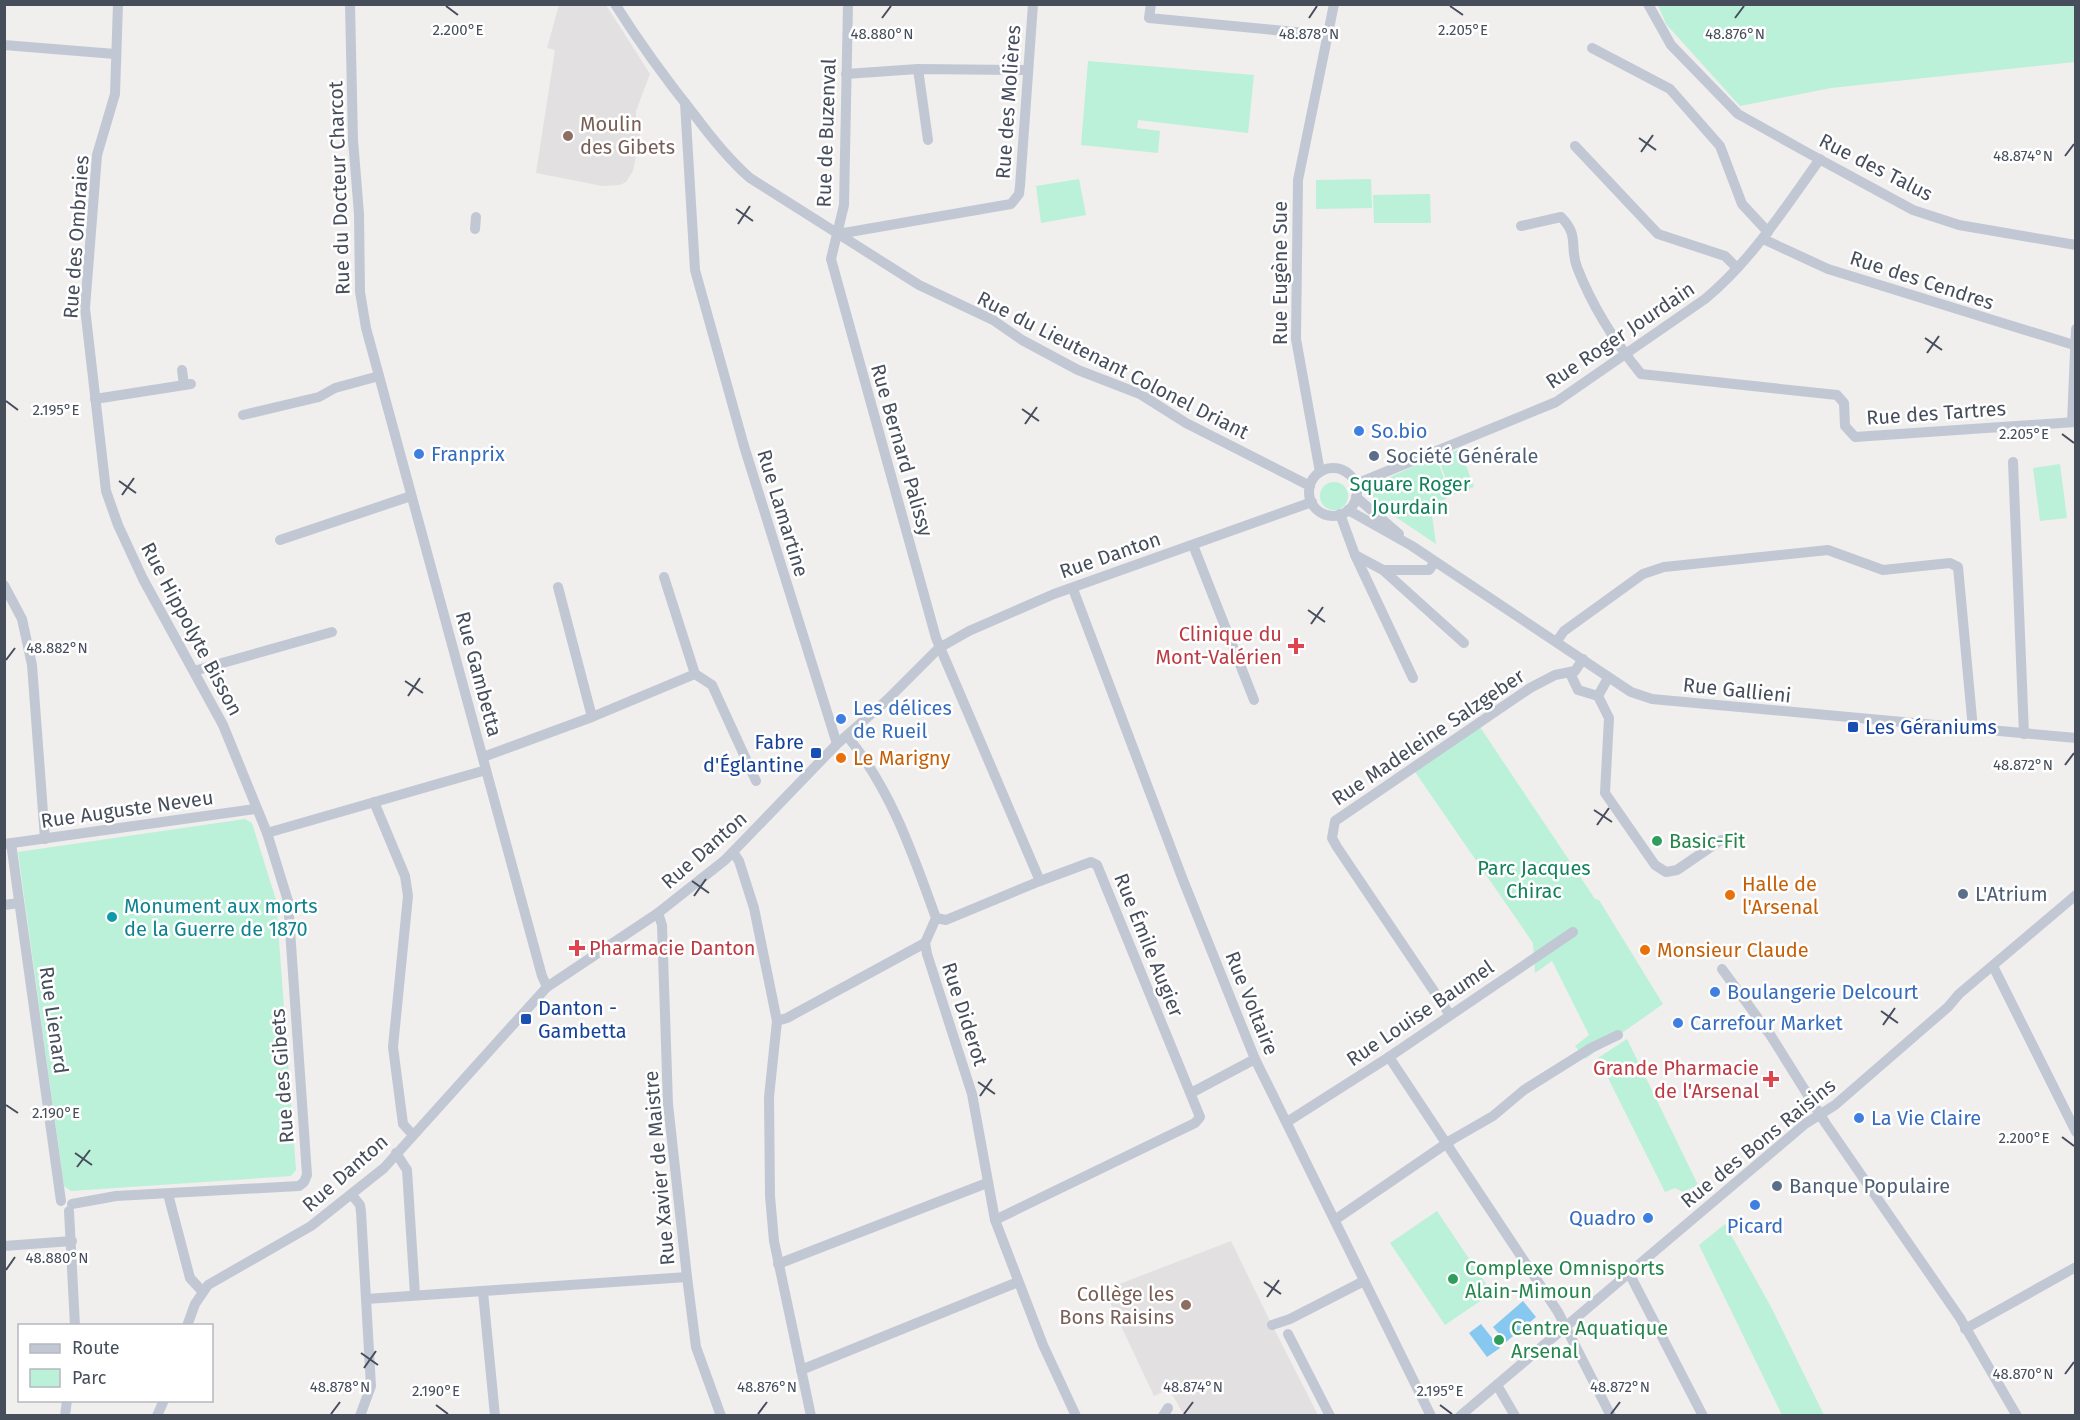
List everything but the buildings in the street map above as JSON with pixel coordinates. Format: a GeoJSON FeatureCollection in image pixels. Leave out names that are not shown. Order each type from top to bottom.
{"type":"FeatureCollection","features":[{"type":"Feature","properties":{"kind":"street","name":"Rue des Ombraies"},"geometry":{"type":"LineString","coordinates":[[99,438],[86,308],[98,155],[115,94],[118,4]]}},
{"type":"Feature","properties":{"kind":"street","name":"Rue du Docteur Charcot"},"geometry":{"type":"LineString","coordinates":[[350,4],[352,140],[359,214],[360,292],[378,372]]}},
{"type":"Feature","properties":{"kind":"street","name":"Rue du Lieutenant Colonel Driant"},"geometry":{"type":"LineString","coordinates":[[615,4],[652,61],[704,128],[736,166],[750,178],[919,285],[993,320],[1022,340],[1078,370],[1140,394],[1183,421],[1310,486]]}},
{"type":"Feature","properties":{"kind":"street","name":"Rue de Buzenval"},"geometry":{"type":"LineString","coordinates":[[832,261],[844,205],[848,4]]}},
{"type":"Feature","properties":{"kind":"street","name":"Rue des Molières"},"geometry":{"type":"LineString","coordinates":[[838,234],[1011,204],[1019,194],[1020,186],[1033,4]]}},
{"type":"Feature","properties":{"kind":"street"},"geometry":{"type":"LineString","coordinates":[[1151,4],[1149,18],[1326,35]]}},
{"type":"Feature","properties":{"kind":"street","name":"Rue Eugène Sue"},"geometry":{"type":"LineString","coordinates":[[1320,472],[1296,339],[1298,180],[1334,4]]}},
{"type":"Feature","properties":{"kind":"street","name":"Rue des Talus"},"geometry":{"type":"LineString","coordinates":[[1648,4],[1671,45],[1738,114],[1913,210],[1959,225],[2076,245]]}},
{"type":"Feature","properties":{"kind":"street"},"geometry":{"type":"LineString","coordinates":[[4,45],[115,54]]}},
{"type":"Feature","properties":{"kind":"street"},"geometry":{"type":"LineString","coordinates":[[1592,48],[1670,89],[1720,146],[1742,204],[1766,236]]}},
{"type":"Feature","properties":{"kind":"street"},"geometry":{"type":"LineString","coordinates":[[846,75],[918,69],[1027,70]]}},
{"type":"Feature","properties":{"kind":"street"},"geometry":{"type":"LineString","coordinates":[[918,69],[928,140]]}},
{"type":"Feature","properties":{"kind":"street","name":"Rue Lamartine"},"geometry":{"type":"LineString","coordinates":[[685,103],[692,247],[701,290],[744,446],[837,744]]}},
{"type":"Feature","properties":{"kind":"street"},"geometry":{"type":"LineString","coordinates":[[688,141],[695,130],[704,128]]}},
{"type":"Feature","properties":{"kind":"street"},"geometry":{"type":"LineString","coordinates":[[1575,146],[1658,234],[1725,256],[1737,268]]}},
{"type":"Feature","properties":{"kind":"street","name":"Rue Roger Jourdain"},"geometry":{"type":"LineString","coordinates":[[1356,484],[1556,402],[1705,299],[1766,236],[1820,159]]}},
{"type":"Feature","properties":{"kind":"street"},"geometry":{"type":"LineString","coordinates":[[1521,226],[1561,217],[1572,227],[1576,266],[1618,347],[1625,354]]}},
{"type":"Feature","properties":{"kind":"street","name":"Rue des Cendres"},"geometry":{"type":"LineString","coordinates":[[1766,236],[1828,269],[2074,345]]}},
{"type":"Feature","properties":{"kind":"street","name":"Rue Bernard Palissy"},"geometry":{"type":"LineString","coordinates":[[832,261],[939,648]]}},
{"type":"Feature","properties":{"kind":"street"},"geometry":{"type":"LineString","coordinates":[[2074,422],[2076,329]]}},
{"type":"Feature","properties":{"kind":"street","name":"Rue des Tartres"},"geometry":{"type":"LineString","coordinates":[[1625,354],[1641,374],[1837,395],[1844,404],[1845,426],[1855,437],[2074,422]]}},
{"type":"Feature","properties":{"kind":"street"},"geometry":{"type":"LineString","coordinates":[[95,399],[188,384],[182,370]]}},
{"type":"Feature","properties":{"kind":"street"},"geometry":{"type":"LineString","coordinates":[[243,415],[319,398],[335,388],[378,372]]}},
{"type":"Feature","properties":{"kind":"street","name":"Rue Gambetta"},"geometry":{"type":"LineString","coordinates":[[378,372],[547,987]]}},
{"type":"Feature","properties":{"kind":"street","name":"Rue Hippolyte Bisson"},"geometry":{"type":"LineString","coordinates":[[99,438],[106,491],[118,525],[143,579],[216,711],[267,833]]}},
{"type":"Feature","properties":{"kind":"street"},"geometry":{"type":"LineString","coordinates":[[2013,462],[2024,734]]}},
{"type":"Feature","properties":{"kind":"street"},"geometry":{"type":"LineString","coordinates":[[1331,468],[1340,469],[1350,475],[1356,484],[1356,496],[1344,512],[1324,513],[1312,502],[1310,486],[1320,472],[1331,468]]}},
{"type":"Feature","properties":{"kind":"street"},"geometry":{"type":"LineString","coordinates":[[280,540],[411,496]]}},
{"type":"Feature","properties":{"kind":"street","name":"Rue Gallieni"},"geometry":{"type":"LineString","coordinates":[[1356,496],[1412,546],[1631,692],[1652,699],[2076,738]]}},
{"type":"Feature","properties":{"kind":"street","name":"Rue Danton"},"geometry":{"type":"LineString","coordinates":[[188,1324],[202,1291],[216,1278],[311,1226],[352,1195],[396,1154],[547,987],[658,913],[733,852],[837,744],[939,648],[1011,612],[1312,502]]}},
{"type":"Feature","properties":{"kind":"street"},"geometry":{"type":"LineString","coordinates":[[1344,512],[1355,555],[1413,678]]}},
{"type":"Feature","properties":{"kind":"street","name":"Rue Gallieni"},"geometry":{"type":"LineString","coordinates":[[1344,512],[1412,546]]}},
{"type":"Feature","properties":{"kind":"street"},"geometry":{"type":"LineString","coordinates":[[1193,545],[1254,700]]}},
{"type":"Feature","properties":{"kind":"street"},"geometry":{"type":"LineString","coordinates":[[1557,641],[1564,631],[1643,574],[1664,567],[1828,550],[1883,570],[1950,563],[1958,567],[1973,729]]}},
{"type":"Feature","properties":{"kind":"street"},"geometry":{"type":"LineString","coordinates":[[1355,555],[1383,570],[1464,643]]}},
{"type":"Feature","properties":{"kind":"street"},"geometry":{"type":"LineString","coordinates":[[1383,570],[1429,570],[1435,562]]}},
{"type":"Feature","properties":{"kind":"street"},"geometry":{"type":"LineString","coordinates":[[664,577],[695,674],[712,685],[756,781]]}},
{"type":"Feature","properties":{"kind":"street"},"geometry":{"type":"LineString","coordinates":[[4,585],[22,619],[32,665],[45,839]]}},
{"type":"Feature","properties":{"kind":"street"},"geometry":{"type":"LineString","coordinates":[[558,587],[592,717]]}},
{"type":"Feature","properties":{"kind":"street","name":"Rue Voltaire"},"geometry":{"type":"LineString","coordinates":[[1073,589],[1183,880],[1255,1059],[1431,1416]]}},
{"type":"Feature","properties":{"kind":"street"},"geometry":{"type":"LineString","coordinates":[[195,671],[332,632]]}},
{"type":"Feature","properties":{"kind":"street"},"geometry":{"type":"LineString","coordinates":[[939,648],[1040,881]]}},
{"type":"Feature","properties":{"kind":"street"},"geometry":{"type":"LineString","coordinates":[[1583,659],[1575,671],[1570,674],[1578,690],[1598,696],[1609,718],[1605,793],[1655,865],[1666,872],[1677,870],[1721,840]]}},
{"type":"Feature","properties":{"kind":"street"},"geometry":{"type":"LineString","coordinates":[[483,757],[592,717],[695,674]]}},
{"type":"Feature","properties":{"kind":"street","name":"Rue Madeleine Salzgeber"},"geometry":{"type":"LineString","coordinates":[[1450,1015],[1337,847],[1332,838],[1335,822],[1530,688],[1555,675],[1570,674]]}},
{"type":"Feature","properties":{"kind":"street"},"geometry":{"type":"LineString","coordinates":[[1598,696],[1608,678]]}},
{"type":"Feature","properties":{"kind":"street"},"geometry":{"type":"LineString","coordinates":[[848,736],[880,780],[906,838],[936,918]]}},
{"type":"Feature","properties":{"kind":"street"},"geometry":{"type":"LineString","coordinates":[[267,833],[486,770]]}},
{"type":"Feature","properties":{"kind":"street"},"geometry":{"type":"LineString","coordinates":[[374,801],[405,876],[408,896],[393,1047],[403,1124],[413,1135]]}},
{"type":"Feature","properties":{"kind":"street","name":"Rue Auguste Neveu"},"geometry":{"type":"LineString","coordinates":[[8,844],[255,808]]}},
{"type":"Feature","properties":{"kind":"street","name":"Rue des Gibets"},"geometry":{"type":"LineString","coordinates":[[168,1194],[299,1186],[307,1175],[288,901],[267,833]]}},
{"type":"Feature","properties":{"kind":"street","name":"Rue Lienard"},"geometry":{"type":"LineString","coordinates":[[8,844],[72,1240],[75,1324]]}},
{"type":"Feature","properties":{"kind":"street"},"geometry":{"type":"LineString","coordinates":[[733,852],[739,861],[754,908],[777,1021],[769,1097],[770,1196],[778,1264],[811,1416]]}},
{"type":"Feature","properties":{"kind":"street","name":"Rue Émile Augier"},"geometry":{"type":"LineString","coordinates":[[936,918],[946,920],[1091,862],[1097,865],[1200,1118],[1195,1123],[995,1220]]}},
{"type":"Feature","properties":{"kind":"street","name":"Rue des Bons Raisins"},"geometry":{"type":"LineString","coordinates":[[1460,1416],[1805,1124],[1849,1093],[1948,1007],[1959,994],[2076,895]]}},
{"type":"Feature","properties":{"kind":"street"},"geometry":{"type":"LineString","coordinates":[[4,905],[19,903]]}},
{"type":"Feature","properties":{"kind":"street","name":"Rue Xavier de Maistre"},"geometry":{"type":"LineString","coordinates":[[658,913],[662,926],[668,1104],[687,1277],[696,1347],[721,1416]]}},
{"type":"Feature","properties":{"kind":"street","name":"Rue Diderot"},"geometry":{"type":"LineString","coordinates":[[936,918],[925,943],[972,1095],[995,1220],[1018,1282],[1076,1416]]}},
{"type":"Feature","properties":{"kind":"street","name":"Rue Louise Baumel"},"geometry":{"type":"LineString","coordinates":[[1287,1122],[1389,1057],[1573,932]]}},
{"type":"Feature","properties":{"kind":"street"},"geometry":{"type":"LineString","coordinates":[[777,1021],[787,1018],[925,943]]}},
{"type":"Feature","properties":{"kind":"street"},"geometry":{"type":"LineString","coordinates":[[1993,966],[2076,1132]]}},
{"type":"Feature","properties":{"kind":"street"},"geometry":{"type":"LineString","coordinates":[[1722,969],[1771,1036],[1965,1329],[2017,1416]]}},
{"type":"Feature","properties":{"kind":"street"},"geometry":{"type":"LineString","coordinates":[[1339,1217],[1445,1144],[1493,1116],[1524,1090],[1618,1035]]}},
{"type":"Feature","properties":{"kind":"street"},"geometry":{"type":"LineString","coordinates":[[1389,1057],[1566,1326],[1611,1416]]}},
{"type":"Feature","properties":{"kind":"street"},"geometry":{"type":"LineString","coordinates":[[1191,1093],[1255,1059]]}},
{"type":"Feature","properties":{"kind":"street"},"geometry":{"type":"LineString","coordinates":[[396,1154],[406,1170],[416,1295]]}},
{"type":"Feature","properties":{"kind":"street"},"geometry":{"type":"LineString","coordinates":[[778,1264],[987,1183]]}},
{"type":"Feature","properties":{"kind":"street"},"geometry":{"type":"LineString","coordinates":[[67,1205],[116,1196],[168,1194],[190,1278],[202,1291]]}},
{"type":"Feature","properties":{"kind":"street"},"geometry":{"type":"LineString","coordinates":[[352,1195],[360,1205],[361,1212],[371,1386],[360,1416]]}},
{"type":"Feature","properties":{"kind":"street"},"geometry":{"type":"LineString","coordinates":[[4,1246],[72,1240]]}},
{"type":"Feature","properties":{"kind":"street"},"geometry":{"type":"LineString","coordinates":[[1965,1329],[2076,1267]]}},
{"type":"Feature","properties":{"kind":"street"},"geometry":{"type":"LineString","coordinates":[[1629,1273],[1703,1416]]}},
{"type":"Feature","properties":{"kind":"street"},"geometry":{"type":"LineString","coordinates":[[366,1299],[687,1277]]}},
{"type":"Feature","properties":{"kind":"street"},"geometry":{"type":"LineString","coordinates":[[1272,1325],[1290,1319],[1364,1281]]}},
{"type":"Feature","properties":{"kind":"street"},"geometry":{"type":"LineString","coordinates":[[801,1370],[1018,1282]]}},
{"type":"Feature","properties":{"kind":"street"},"geometry":{"type":"LineString","coordinates":[[483,1292],[495,1416]]}},
{"type":"Feature","properties":{"kind":"street"},"geometry":{"type":"LineString","coordinates":[[1288,1334],[1330,1416]]}},
{"type":"Feature","properties":{"kind":"street"},"geometry":{"type":"LineString","coordinates":[[1497,1385],[1515,1416]]}},
{"type":"Feature","properties":{"kind":"shaded area"},"geometry":{"type":"Polygon","coordinates":[[[559,5],[606,5],[650,74],[636,111],[636,128],[640,134],[633,171],[626,182],[620,185],[602,186],[536,173],[555,50],[547,48],[559,5]]]}},
{"type":"Feature","properties":{"kind":"shaded area","name":"Collège les Bons Raisins"},"geometry":{"type":"Polygon","coordinates":[[[1231,1241],[1318,1415],[1184,1415],[1169,1389],[1154,1396],[1104,1290],[1231,1241]]]}},
{"type":"Feature","properties":{"kind":"green space"},"geometry":{"type":"Polygon","coordinates":[[[1658,5],[2075,5],[2075,62],[1831,88],[1740,106],[1666,24],[1658,5]]]}},
{"type":"Feature","properties":{"kind":"green space"},"geometry":{"type":"Polygon","coordinates":[[[1088,61],[1254,75],[1248,133],[1138,120],[1137,128],[1160,131],[1158,153],[1081,145],[1088,61]]]}},
{"type":"Feature","properties":{"kind":"green space"},"geometry":{"type":"Polygon","coordinates":[[[1079,179],[1086,215],[1041,223],[1036,186],[1079,179]]]}},
{"type":"Feature","properties":{"kind":"green space"},"geometry":{"type":"Polygon","coordinates":[[[1371,179],[1372,208],[1316,209],[1316,180],[1371,179]]]}},
{"type":"Feature","properties":{"kind":"green space"},"geometry":{"type":"Polygon","coordinates":[[[1430,194],[1431,223],[1374,223],[1373,195],[1430,194]]]}},
{"type":"Feature","properties":{"kind":"green space"},"geometry":{"type":"Polygon","coordinates":[[[1460,449],[1474,487],[1452,495],[1438,458],[1460,449]]]}},
{"type":"Feature","properties":{"kind":"green space","name":"Square Roger Jourdain"},"geometry":{"type":"Polygon","coordinates":[[[1436,456],[1450,496],[1431,508],[1436,544],[1372,501],[1375,484],[1436,456]]]}},
{"type":"Feature","properties":{"kind":"green space"},"geometry":{"type":"Polygon","coordinates":[[[2060,464],[2067,518],[2040,521],[2033,468],[2060,464]]]}},
{"type":"Feature","properties":{"kind":"green space"},"geometry":{"type":"Polygon","coordinates":[[[1334,482],[1344,486],[1348,496],[1344,506],[1334,510],[1324,506],[1320,496],[1324,486],[1334,482]]]}},
{"type":"Feature","properties":{"kind":"green space","name":"Parc Jacques Chirac"},"geometry":{"type":"Polygon","coordinates":[[[1478,724],[1595,899],[1599,900],[1663,1004],[1585,1059],[1575,1046],[1589,1035],[1552,961],[1535,973],[1533,943],[1413,769],[1478,724]]]}},
{"type":"Feature","properties":{"kind":"green space"},"geometry":{"type":"Polygon","coordinates":[[[245,819],[252,823],[276,900],[296,1170],[291,1176],[71,1191],[64,1186],[18,852],[245,819]]]}},
{"type":"Feature","properties":{"kind":"green space"},"geometry":{"type":"Polygon","coordinates":[[[1627,1039],[1698,1185],[1683,1192],[1675,1188],[1665,1192],[1598,1058],[1627,1039]]]}},
{"type":"Feature","properties":{"kind":"green space"},"geometry":{"type":"Polygon","coordinates":[[[1437,1211],[1492,1293],[1445,1325],[1390,1243],[1437,1211]]]}},
{"type":"Feature","properties":{"kind":"green space"},"geometry":{"type":"Polygon","coordinates":[[[1725,1224],[1771,1307],[1824,1415],[1782,1415],[1699,1245],[1725,1224]]]}},
{"type":"Feature","properties":{"kind":"water"},"geometry":{"type":"Polygon","coordinates":[[[1523,1301],[1536,1317],[1506,1342],[1493,1327],[1523,1301]]]}},
{"type":"Feature","properties":{"kind":"water"},"geometry":{"type":"Polygon","coordinates":[[[1481,1324],[1500,1348],[1487,1357],[1469,1333],[1481,1324]]]}},
{"type":"Feature","properties":{"kind":"place","name":"Moulin des Gibets"},"geometry":{"type":"Point","coordinates":[568,136]}},
{"type":"Feature","properties":{"kind":"place","name":"So.bio"},"geometry":{"type":"Point","coordinates":[1359,431]}},
{"type":"Feature","properties":{"kind":"place","name":"Franprix"},"geometry":{"type":"Point","coordinates":[419,454]}},
{"type":"Feature","properties":{"kind":"place","name":"Société Générale"},"geometry":{"type":"Point","coordinates":[1374,456]}},
{"type":"Feature","properties":{"kind":"place","name":"Clinique du Mont-Valérien"},"geometry":{"type":"Point","coordinates":[1296,646]}},
{"type":"Feature","properties":{"kind":"place","name":"Les délices de Rueil"},"geometry":{"type":"Point","coordinates":[841,719]}},
{"type":"Feature","properties":{"kind":"place","name":"Les Géraniums"},"geometry":{"type":"Point","coordinates":[1853,727]}},
{"type":"Feature","properties":{"kind":"place","name":"Fabre d'Églantine"},"geometry":{"type":"Point","coordinates":[816,753]}},
{"type":"Feature","properties":{"kind":"place","name":"Le Marigny"},"geometry":{"type":"Point","coordinates":[841,758]}},
{"type":"Feature","properties":{"kind":"place","name":"Basic-Fit"},"geometry":{"type":"Point","coordinates":[1657,841]}},
{"type":"Feature","properties":{"kind":"place","name":"L'Atrium"},"geometry":{"type":"Point","coordinates":[1963,894]}},
{"type":"Feature","properties":{"kind":"place","name":"Halle de l'Arsenal"},"geometry":{"type":"Point","coordinates":[1730,895]}},
{"type":"Feature","properties":{"kind":"place","name":"Monument aux morts de la Guerre de 1870"},"geometry":{"type":"Point","coordinates":[112,917]}},
{"type":"Feature","properties":{"kind":"place","name":"Pharmacie Danton"},"geometry":{"type":"Point","coordinates":[577,948]}},
{"type":"Feature","properties":{"kind":"place","name":"Monsieur Claude"},"geometry":{"type":"Point","coordinates":[1645,950]}},
{"type":"Feature","properties":{"kind":"place","name":"Boulangerie Delcourt"},"geometry":{"type":"Point","coordinates":[1715,992]}},
{"type":"Feature","properties":{"kind":"place","name":"Danton - Gambetta"},"geometry":{"type":"Point","coordinates":[526,1019]}},
{"type":"Feature","properties":{"kind":"place","name":"Carrefour Market"},"geometry":{"type":"Point","coordinates":[1678,1023]}},
{"type":"Feature","properties":{"kind":"place","name":"Grande Pharmacie de l'Arsenal"},"geometry":{"type":"Point","coordinates":[1771,1079]}},
{"type":"Feature","properties":{"kind":"place","name":"La Vie Claire"},"geometry":{"type":"Point","coordinates":[1859,1118]}},
{"type":"Feature","properties":{"kind":"place","name":"Banque Populaire"},"geometry":{"type":"Point","coordinates":[1777,1186]}},
{"type":"Feature","properties":{"kind":"place","name":"Picard"},"geometry":{"type":"Point","coordinates":[1755,1205]}},
{"type":"Feature","properties":{"kind":"place","name":"Quadro"},"geometry":{"type":"Point","coordinates":[1648,1218]}},
{"type":"Feature","properties":{"kind":"place","name":"Complexe Omnisports Alain-Mimoun"},"geometry":{"type":"Point","coordinates":[1453,1279]}},
{"type":"Feature","properties":{"kind":"place","name":"Collège les Bons Raisins"},"geometry":{"type":"Point","coordinates":[1186,1305]}},
{"type":"Feature","properties":{"kind":"place","name":"Centre Aquatique Arsenal"},"geometry":{"type":"Point","coordinates":[1499,1340]}}]}
